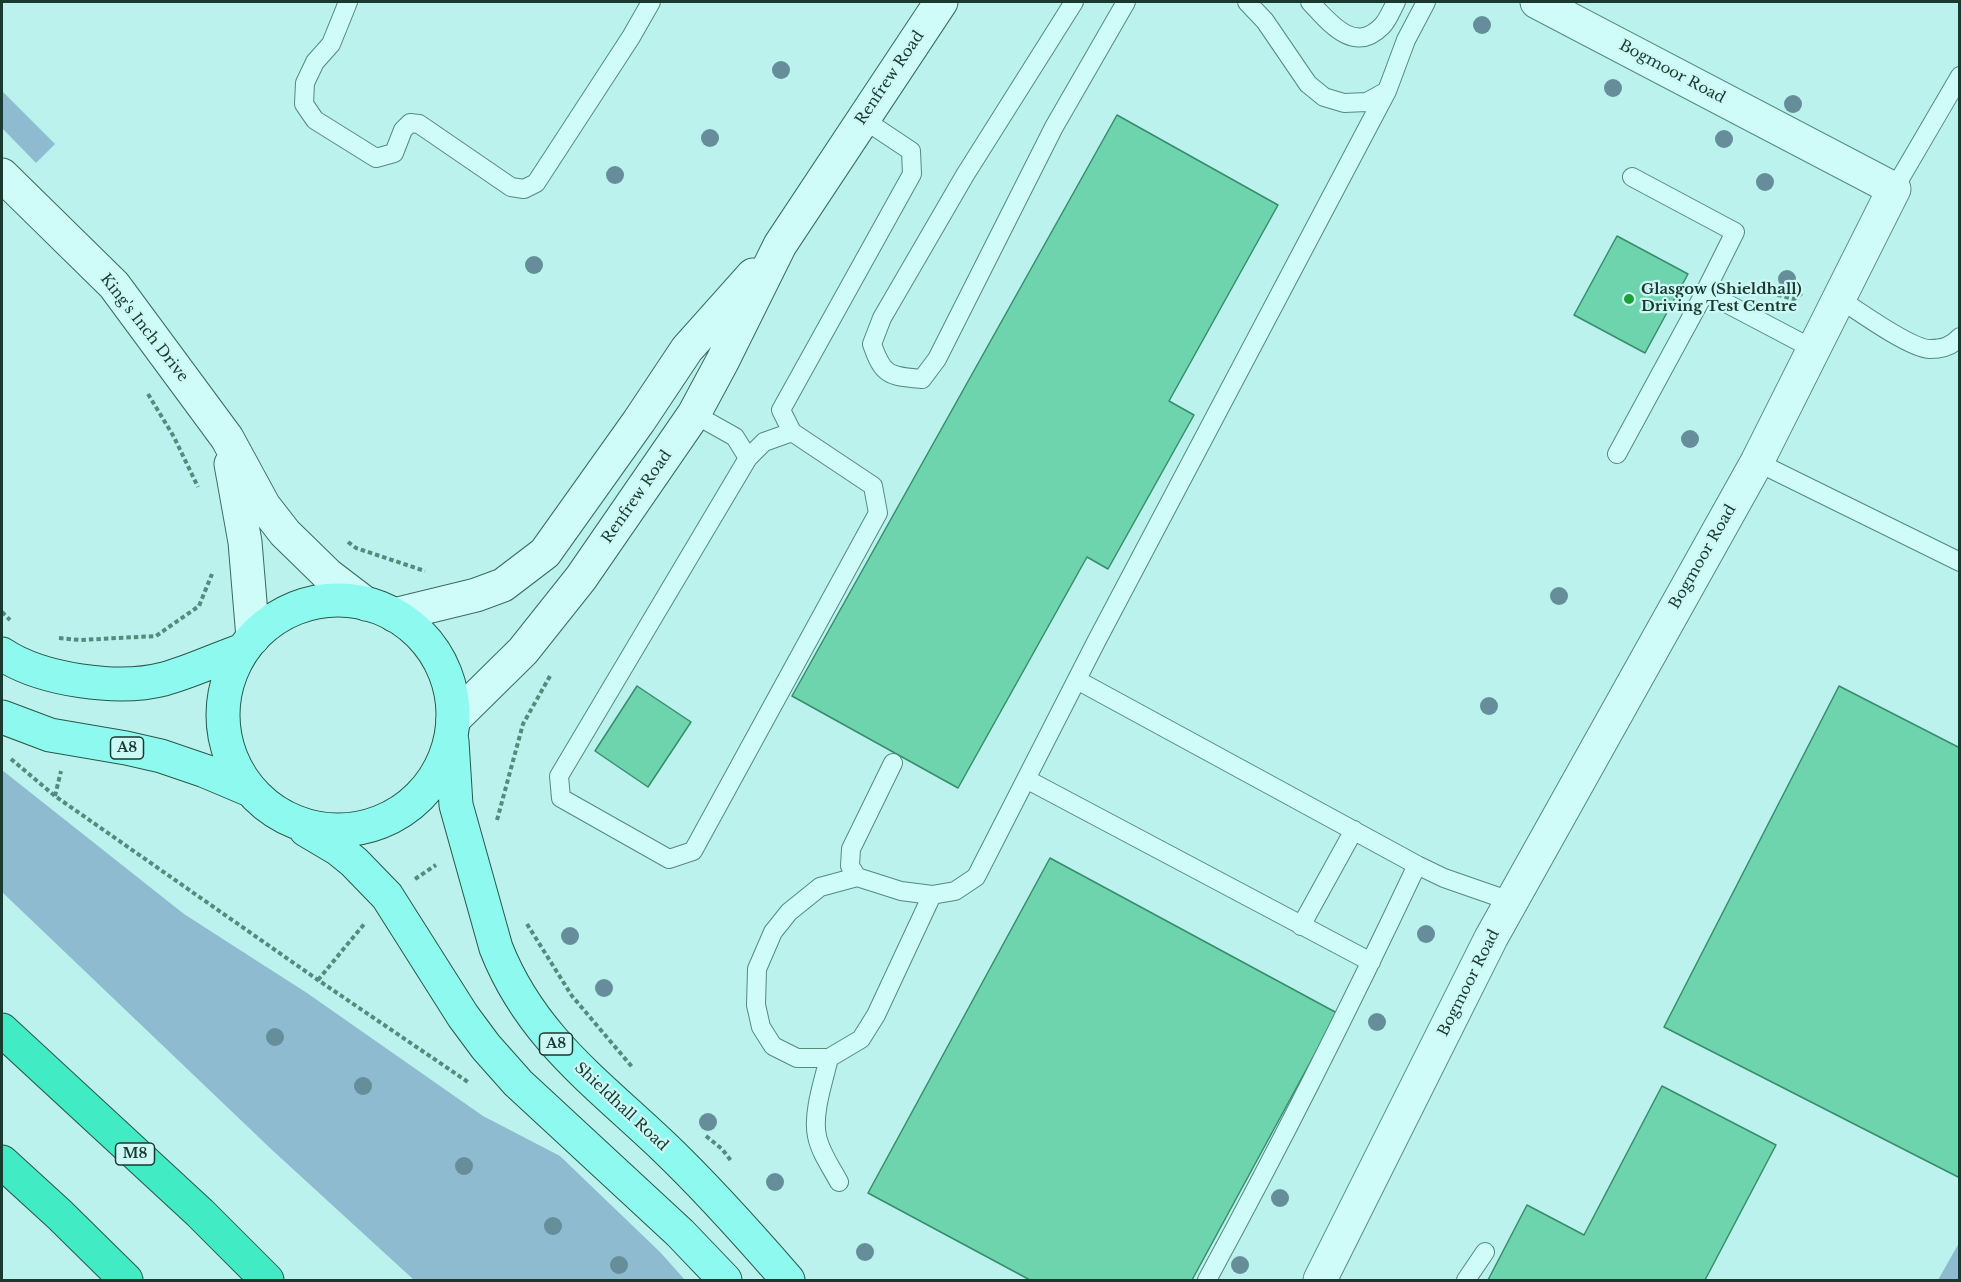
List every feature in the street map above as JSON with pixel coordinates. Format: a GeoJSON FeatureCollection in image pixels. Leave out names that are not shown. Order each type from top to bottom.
{"type":"FeatureCollection","features":[{"type":"Feature","properties":{"kind":"highway","name":"M8"},"geometry":{"type":"LineString","coordinates":[[2,1030],[200,1213],[267,1281]]}},
{"type":"Feature","properties":{"kind":"highway"},"geometry":{"type":"LineString","coordinates":[[2,1162],[60,1215],[126,1281]]}},
{"type":"Feature","properties":{"kind":"main road"},"geometry":{"type":"LineString","coordinates":[[380,609],[322,601],[290,610],[266,625],[248,644],[231,671],[223,713],[224,734],[234,765],[250,790],[268,807],[338,849],[371,878],[387,896],[463,1016],[486,1047],[518,1083],[680,1233],[725,1281]]}},
{"type":"Feature","properties":{"kind":"main road","name":"Shieldhall Road"},"geometry":{"type":"LineString","coordinates":[[380,609],[415,629],[432,648],[445,672],[453,700],[456,805],[496,948],[520,999],[541,1028],[572,1062],[711,1194],[788,1281]]}},
{"type":"Feature","properties":{"kind":"main road"},"geometry":{"type":"LineString","coordinates":[[2,654],[14,663],[71,680],[132,683],[164,679],[248,644]]}},
{"type":"Feature","properties":{"kind":"main road","name":"A8"},"geometry":{"type":"LineString","coordinates":[[2,717],[50,735],[161,756],[250,790]]}},
{"type":"Feature","properties":{"kind":"main road"},"geometry":{"type":"LineString","coordinates":[[289,819],[310,827],[329,830],[353,829],[382,822],[408,807],[428,788],[446,756],[452,728]]}},
{"type":"Feature","properties":{"kind":"street","name":"Renfrew Road"},"geometry":{"type":"LineString","coordinates":[[452,728],[523,651],[574,587],[694,414],[780,245],[942,2]]}},
{"type":"Feature","properties":{"kind":"street","name":"Bogmoor Road"},"geometry":{"type":"LineString","coordinates":[[1320,1281],[1491,938],[1757,462],[1894,189],[1544,3]]}},
{"type":"Feature","properties":{"kind":"street","name":"King's Inch Drive"},"geometry":{"type":"LineString","coordinates":[[7,180],[114,285],[227,438],[264,506],[285,533],[328,574],[380,609]]}},
{"type":"Feature","properties":{"kind":"street","name":"Renfrew Road"},"geometry":{"type":"LineString","coordinates":[[380,609],[476,595],[503,585],[545,553],[687,349],[780,245]]}},
{"type":"Feature","properties":{"kind":"street","name":"King's Inch Drive"},"geometry":{"type":"LineString","coordinates":[[227,438],[245,542],[248,644]]}},
{"type":"Feature","properties":{"kind":"lane"},"geometry":{"type":"LineString","coordinates":[[348,2],[330,44],[315,62],[305,83],[304,104],[315,120],[376,158],[394,153],[403,130],[410,123],[419,124],[511,187],[524,189],[536,183],[631,37],[651,2]]}},
{"type":"Feature","properties":{"kind":"lane"},"geometry":{"type":"LineString","coordinates":[[1074,2],[965,174],[882,318],[872,344],[879,363],[895,377],[922,379],[937,359],[1054,127],[1126,2]]}},
{"type":"Feature","properties":{"kind":"lane"},"geometry":{"type":"LineString","coordinates":[[1247,2],[1265,21],[1308,84],[1324,97],[1344,103],[1366,102],[1386,91]]}},
{"type":"Feature","properties":{"kind":"lane"},"geometry":{"type":"LineString","coordinates":[[1310,2],[1334,28],[1350,37],[1369,36],[1383,25],[1396,2]]}},
{"type":"Feature","properties":{"kind":"lane"},"geometry":{"type":"LineString","coordinates":[[932,895],[876,1015],[861,1039],[829,1058],[796,1058],[773,1046],[761,1027],[756,1005],[757,969],[774,932],[789,912],[820,886],[857,877],[901,891],[932,895],[955,891],[976,877],[1386,91],[1406,40],[1426,2]]}},
{"type":"Feature","properties":{"kind":"lane"},"geometry":{"type":"LineString","coordinates":[[1894,189],[1959,76]]}},
{"type":"Feature","properties":{"kind":"lane"},"geometry":{"type":"LineString","coordinates":[[792,432],[764,442],[748,459],[560,776],[561,798],[669,859],[693,851],[878,513],[873,486],[792,432],[781,410],[912,174],[911,151],[863,119]]}},
{"type":"Feature","properties":{"kind":"lane"},"geometry":{"type":"LineString","coordinates":[[1617,454],[1736,232],[1632,177]]}},
{"type":"Feature","properties":{"kind":"lane"},"geometry":{"type":"LineString","coordinates":[[1705,292],[1815,350]]}},
{"type":"Feature","properties":{"kind":"lane"},"geometry":{"type":"LineString","coordinates":[[1840,299],[1898,336],[1928,349],[1952,345],[1959,337]]}},
{"type":"Feature","properties":{"kind":"lane"},"geometry":{"type":"LineString","coordinates":[[694,414],[735,437],[748,459]]}},
{"type":"Feature","properties":{"kind":"lane"},"geometry":{"type":"LineString","coordinates":[[1757,462],[1959,562]]}},
{"type":"Feature","properties":{"kind":"lane"},"geometry":{"type":"LineString","coordinates":[[1077,680],[1418,865],[1444,878],[1513,902]]}},
{"type":"Feature","properties":{"kind":"lane"},"geometry":{"type":"LineString","coordinates":[[857,877],[850,866],[851,849],[893,763]]}},
{"type":"Feature","properties":{"kind":"lane"},"geometry":{"type":"LineString","coordinates":[[1026,779],[1371,962]]}},
{"type":"Feature","properties":{"kind":"lane"},"geometry":{"type":"LineString","coordinates":[[1301,926],[1354,830]]}},
{"type":"Feature","properties":{"kind":"lane"},"geometry":{"type":"LineString","coordinates":[[1207,1281],[1371,962],[1418,865]]}},
{"type":"Feature","properties":{"kind":"lane"},"geometry":{"type":"LineString","coordinates":[[829,1058],[817,1114],[817,1135],[839,1182]]}},
{"type":"Feature","properties":{"kind":"lane"},"geometry":{"type":"LineString","coordinates":[[1466,1281],[1485,1252]]}},
{"type":"Feature","properties":{"kind":"path"},"geometry":{"type":"LineString","coordinates":[[145,388],[174,437],[200,491]]}},
{"type":"Feature","properties":{"kind":"path"},"geometry":{"type":"LineString","coordinates":[[346,541],[356,548],[428,572]]}},
{"type":"Feature","properties":{"kind":"path"},"geometry":{"type":"LineString","coordinates":[[58,638],[80,640],[156,636],[199,606],[214,569]]}},
{"type":"Feature","properties":{"kind":"path"},"geometry":{"type":"LineString","coordinates":[[500,830],[497,819],[523,724],[551,674]]}},
{"type":"Feature","properties":{"kind":"path"},"geometry":{"type":"LineString","coordinates":[[10,758],[55,796],[470,1083]]}},
{"type":"Feature","properties":{"kind":"path"},"geometry":{"type":"LineString","coordinates":[[525,921],[572,996],[637,1073]]}},
{"type":"Feature","properties":{"kind":"path"},"geometry":{"type":"LineString","coordinates":[[704,1134],[722,1149],[736,1168]]}},
{"type":"Feature","properties":{"kind":"shaded area"},"geometry":{"type":"Polygon","coordinates":[[[2,91],[55,144],[36,163],[2,128],[2,91]]]}},
{"type":"Feature","properties":{"kind":"shaded area"},"geometry":{"type":"Polygon","coordinates":[[[2,770],[184,914],[307,993],[483,1116],[560,1156],[661,1253],[685,1280],[414,1280],[271,1149],[2,892],[2,770]]]}},
{"type":"Feature","properties":{"kind":"shaded area"},"geometry":{"type":"Polygon","coordinates":[[[1959,1243],[1959,1280],[1938,1280],[1959,1243]]]}},
{"type":"Feature","properties":{"kind":"building"},"geometry":{"type":"Polygon","coordinates":[[[1117,115],[1278,205],[1169,401],[1194,415],[1108,569],[1087,557],[958,788],[792,696],[1117,115]]]}},
{"type":"Feature","properties":{"kind":"building","name":"Glasgow (Shieldhall) Driving Test Centre"},"geometry":{"type":"Polygon","coordinates":[[[1617,236],[1688,274],[1645,353],[1574,315],[1617,236]]]}},
{"type":"Feature","properties":{"kind":"building"},"geometry":{"type":"Polygon","coordinates":[[[637,686],[691,722],[648,787],[595,751],[637,686]]]}},
{"type":"Feature","properties":{"kind":"building"},"geometry":{"type":"Polygon","coordinates":[[[1839,686],[1960,748],[1960,1178],[1664,1027],[1839,686]]]}},
{"type":"Feature","properties":{"kind":"building"},"geometry":{"type":"Polygon","coordinates":[[[1050,858],[1337,1013],[1192,1280],[1030,1280],[868,1193],[1050,858]]]}},
{"type":"Feature","properties":{"kind":"building"},"geometry":{"type":"Polygon","coordinates":[[[1662,1086],[1776,1145],[1705,1280],[1488,1280],[1527,1205],[1584,1235],[1662,1086]]]}},
{"type":"Feature","properties":{"kind":"place","name":"Glasgow (Shieldhall) Driving Test Centre"},"geometry":{"type":"Point","coordinates":[1629,299]}}]}
